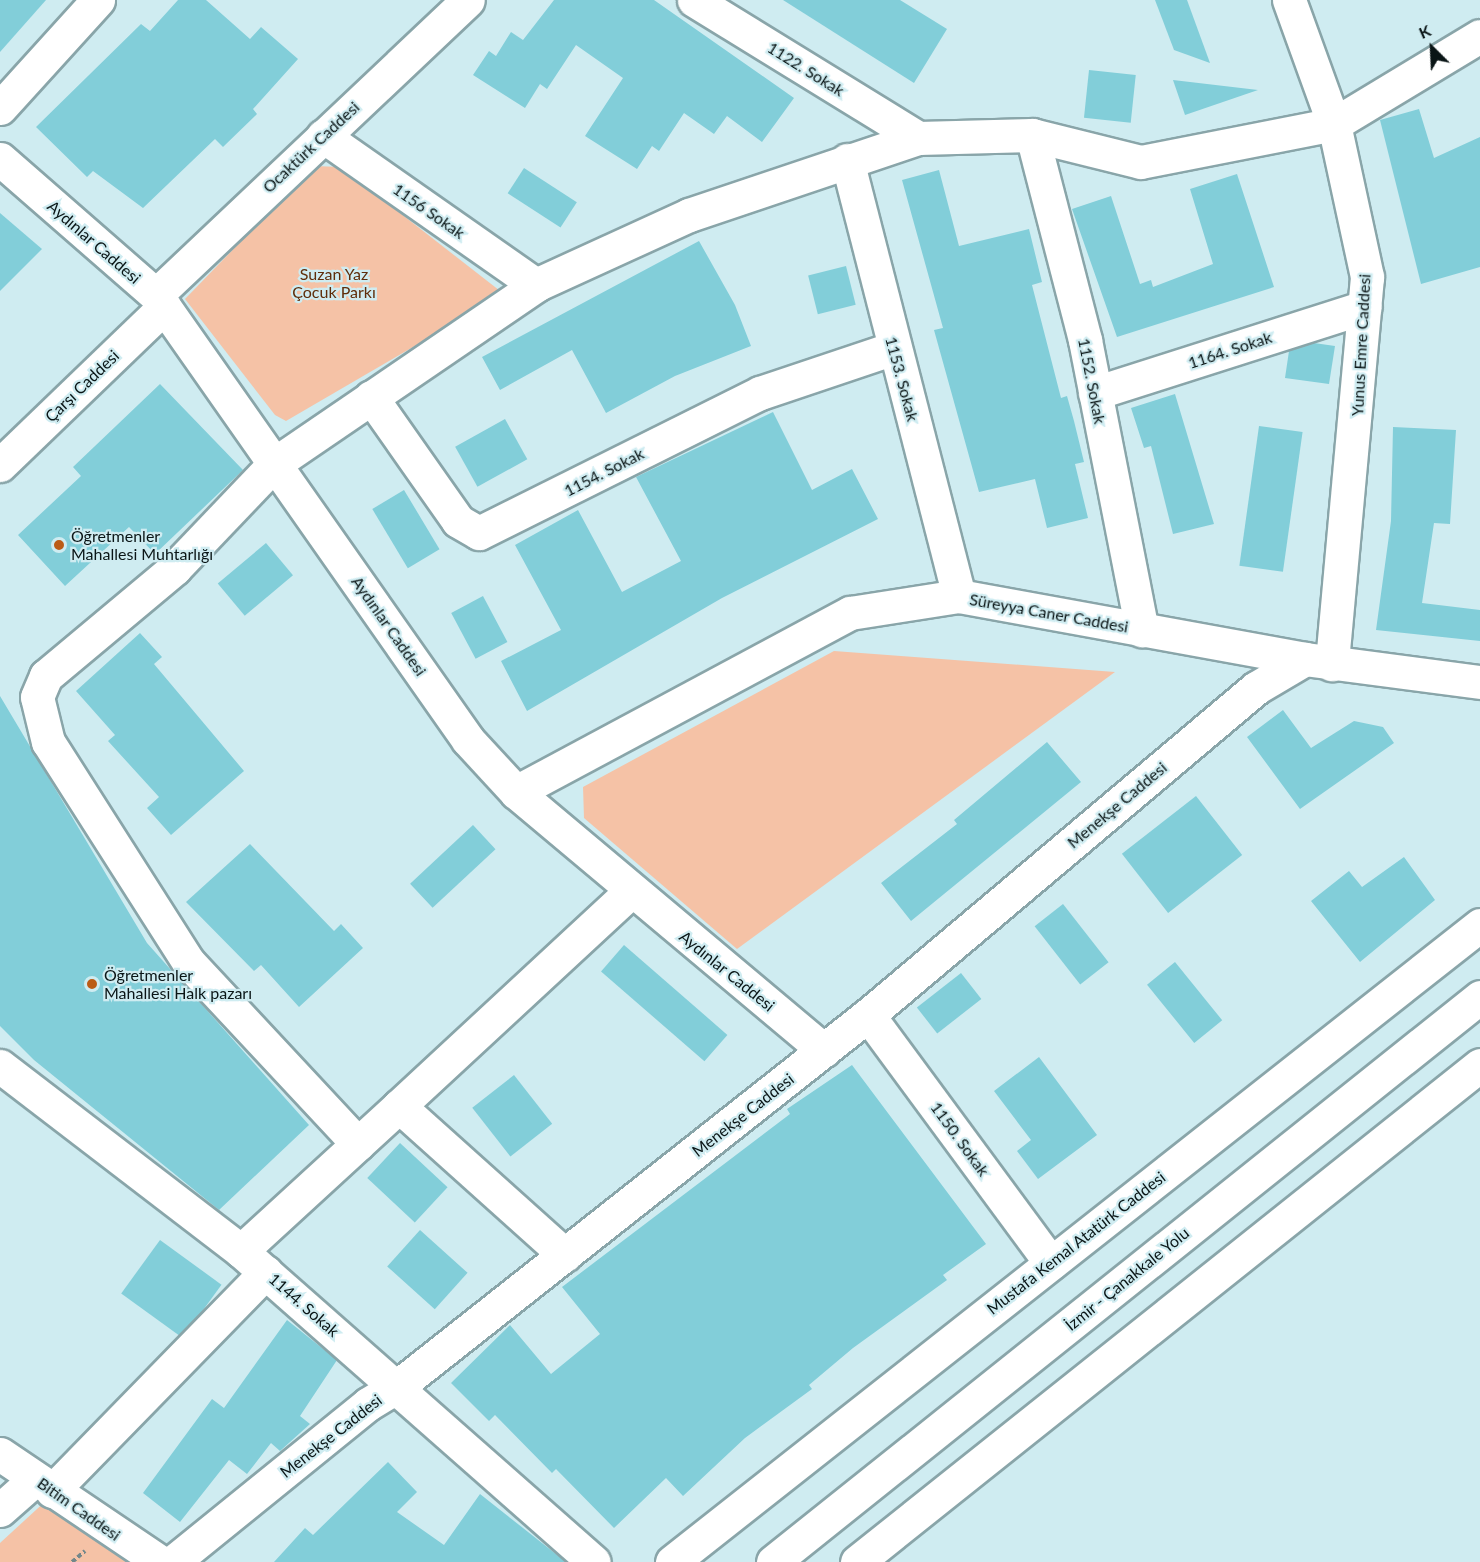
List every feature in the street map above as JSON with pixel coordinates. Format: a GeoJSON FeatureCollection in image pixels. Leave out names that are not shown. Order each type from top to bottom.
{"type":"FeatureCollection","features":[{"type":"Feature","properties":{"kind":"main road"},"geometry":{"type":"LineString","coordinates":[[0,108],[98,0]]}},
{"type":"Feature","properties":{"kind":"main road","name":"Ocaktürk Caddesi"},"geometry":{"type":"LineString","coordinates":[[160,301],[323,136],[468,0]]}},
{"type":"Feature","properties":{"kind":"main road","name":"1122. Sokak"},"geometry":{"type":"LineString","coordinates":[[694,0],[918,138]]}},
{"type":"Feature","properties":{"kind":"main road","name":"Yunus Emre Caddesi"},"geometry":{"type":"LineString","coordinates":[[1289,0],[1334,124],[1360,224],[1365,307],[1318,661]]}},
{"type":"Feature","properties":{"kind":"main road"},"geometry":{"type":"LineString","coordinates":[[358,1144],[189,963],[39,722],[37,697],[45,676],[175,568],[274,464],[536,285],[689,215],[918,138],[1032,135],[1141,162],[1334,124],[1479,40]]}},
{"type":"Feature","properties":{"kind":"main road","name":"1152. Sokak"},"geometry":{"type":"LineString","coordinates":[[1032,135],[1095,393],[1142,630]]}},
{"type":"Feature","properties":{"kind":"main road","name":"1156 Sokak"},"geometry":{"type":"LineString","coordinates":[[323,136],[536,285]]}},
{"type":"Feature","properties":{"kind":"main road","name":"Aydınlar Caddesi"},"geometry":{"type":"LineString","coordinates":[[0,159],[160,301],[468,740],[516,792],[630,892],[824,1050]]}},
{"type":"Feature","properties":{"kind":"main road","name":"1153. Sokak"},"geometry":{"type":"LineString","coordinates":[[847,160],[959,596]]}},
{"type":"Feature","properties":{"kind":"main road","name":"Çarşı Caddesi"},"geometry":{"type":"LineString","coordinates":[[0,465],[160,301]]}},
{"type":"Feature","properties":{"kind":"main road","name":"1164. Sokak"},"geometry":{"type":"LineString","coordinates":[[1095,393],[1365,307]]}},
{"type":"Feature","properties":{"kind":"main road","name":"1154. Sokak"},"geometry":{"type":"LineString","coordinates":[[371,397],[458,521],[479,533],[760,393],[894,348]]}},
{"type":"Feature","properties":{"kind":"main road","name":"Süreyya Caner Caddesi"},"geometry":{"type":"LineString","coordinates":[[516,792],[850,613],[959,596],[1318,661],[1480,682]]}},
{"type":"Feature","properties":{"kind":"main road","name":"Menekşe Caddesi"},"geometry":{"type":"LineString","coordinates":[[173,1562],[368,1404],[398,1386],[868,1015],[1256,688],[1318,661]]}},
{"type":"Feature","properties":{"kind":"main road"},"geometry":{"type":"LineString","coordinates":[[0,1510],[44,1485],[253,1261],[358,1144],[630,892]]}},
{"type":"Feature","properties":{"kind":"main road","name":"Mustafa Kemal Atatürk Caddesi"},"geometry":{"type":"LineString","coordinates":[[672,1562],[1480,925]]}},
{"type":"Feature","properties":{"kind":"main road","name":"İzmir - Çanakkale Yolu"},"geometry":{"type":"LineString","coordinates":[[773,1562],[1480,997]]}},
{"type":"Feature","properties":{"kind":"main road","name":"1150. Sokak"},"geometry":{"type":"LineString","coordinates":[[868,1015],[1051,1263]]}},
{"type":"Feature","properties":{"kind":"main road"},"geometry":{"type":"LineString","coordinates":[[857,1562],[1480,1065]]}},
{"type":"Feature","properties":{"kind":"main road","name":"1144. Sokak"},"geometry":{"type":"LineString","coordinates":[[0,1066],[253,1261],[398,1386],[594,1562]]}},
{"type":"Feature","properties":{"kind":"main road"},"geometry":{"type":"LineString","coordinates":[[399,1106],[565,1255]]}},
{"type":"Feature","properties":{"kind":"main road","name":"Bitim Caddesi"},"geometry":{"type":"LineString","coordinates":[[0,1454],[160,1562]]}},
{"type":"Feature","properties":{"kind":"green space","name":"Suzan Yaz Çocuk Parkı"},"geometry":{"type":"Polygon","coordinates":[[[314,166],[341,167],[504,294],[286,421],[275,415],[185,299],[314,166]]]}},
{"type":"Feature","properties":{"kind":"green space"},"geometry":{"type":"Polygon","coordinates":[[[834,651],[1115,672],[737,949],[584,818],[583,787],[834,651]]]}},
{"type":"Feature","properties":{"kind":"green space"},"geometry":{"type":"Polygon","coordinates":[[[49,1498],[134,1562],[0,1562],[0,1543],[49,1498]]]}},
{"type":"Feature","properties":{"kind":"building"},"geometry":{"type":"Polygon","coordinates":[[[0,0],[46,0],[0,52],[0,0]]]}},
{"type":"Feature","properties":{"kind":"building"},"geometry":{"type":"Polygon","coordinates":[[[178,0],[206,0],[250,39],[261,27],[298,59],[253,109],[257,114],[223,147],[215,139],[143,208],[93,171],[87,177],[36,127],[141,24],[150,31],[178,0]]]}},
{"type":"Feature","properties":{"kind":"building"},"geometry":{"type":"Polygon","coordinates":[[[554,0],[654,0],[794,98],[762,142],[727,116],[714,134],[684,113],[659,151],[652,146],[637,169],[585,136],[623,78],[576,45],[547,89],[540,84],[525,108],[473,75],[489,51],[496,56],[511,32],[523,40],[554,0]]]}},
{"type":"Feature","properties":{"kind":"building"},"geometry":{"type":"Polygon","coordinates":[[[783,0],[900,0],[947,29],[914,83],[783,0]]]}},
{"type":"Feature","properties":{"kind":"building"},"geometry":{"type":"Polygon","coordinates":[[[1155,0],[1187,0],[1210,63],[1174,50],[1155,0]]]}},
{"type":"Feature","properties":{"kind":"building"},"geometry":{"type":"Polygon","coordinates":[[[1089,70],[1136,75],[1131,123],[1084,118],[1089,70]]]}},
{"type":"Feature","properties":{"kind":"building"},"geometry":{"type":"Polygon","coordinates":[[[1173,80],[1258,90],[1185,115],[1173,80]]]}},
{"type":"Feature","properties":{"kind":"building"},"geometry":{"type":"Polygon","coordinates":[[[1419,109],[1434,158],[1480,137],[1480,267],[1421,284],[1380,120],[1419,109]]]}},
{"type":"Feature","properties":{"kind":"building"},"geometry":{"type":"Polygon","coordinates":[[[524,168],[577,202],[560,227],[508,193],[524,168]]]}},
{"type":"Feature","properties":{"kind":"building"},"geometry":{"type":"Polygon","coordinates":[[[939,170],[959,246],[1029,229],[1042,282],[1032,285],[1061,398],[1067,396],[1084,462],[1075,464],[1088,518],[1047,528],[1035,479],[979,492],[934,330],[943,328],[902,180],[939,170]]]}},
{"type":"Feature","properties":{"kind":"building"},"geometry":{"type":"Polygon","coordinates":[[[1237,174],[1274,287],[1117,337],[1072,209],[1111,196],[1140,284],[1151,280],[1153,287],[1213,264],[1190,189],[1237,174]]]}},
{"type":"Feature","properties":{"kind":"building"},"geometry":{"type":"Polygon","coordinates":[[[0,213],[42,249],[0,291],[0,213]]]}},
{"type":"Feature","properties":{"kind":"building"},"geometry":{"type":"Polygon","coordinates":[[[699,241],[735,305],[751,346],[675,376],[606,413],[572,350],[500,390],[482,357],[699,241]]]}},
{"type":"Feature","properties":{"kind":"building"},"geometry":{"type":"Polygon","coordinates":[[[846,266],[856,305],[818,314],[808,275],[846,266]]]}},
{"type":"Feature","properties":{"kind":"building"},"geometry":{"type":"Polygon","coordinates":[[[1314,343],[1335,346],[1329,384],[1285,378],[1289,351],[1314,343]]]}},
{"type":"Feature","properties":{"kind":"building"},"geometry":{"type":"Polygon","coordinates":[[[160,384],[243,470],[155,554],[129,527],[65,586],[18,535],[81,476],[73,467],[160,384]]]}},
{"type":"Feature","properties":{"kind":"building"},"geometry":{"type":"Polygon","coordinates":[[[1175,394],[1214,524],[1173,534],[1151,446],[1144,448],[1131,408],[1175,394]]]}},
{"type":"Feature","properties":{"kind":"building"},"geometry":{"type":"Polygon","coordinates":[[[773,412],[812,490],[852,469],[878,519],[722,598],[527,711],[501,661],[561,630],[515,545],[578,510],[622,592],[681,561],[636,477],[773,412]]]}},
{"type":"Feature","properties":{"kind":"building"},"geometry":{"type":"Polygon","coordinates":[[[505,419],[527,459],[477,487],[455,447],[505,419]]]}},
{"type":"Feature","properties":{"kind":"building"},"geometry":{"type":"Polygon","coordinates":[[[1259,426],[1303,432],[1283,572],[1239,566],[1259,426]]]}},
{"type":"Feature","properties":{"kind":"building"},"geometry":{"type":"Polygon","coordinates":[[[1393,427],[1456,430],[1450,524],[1434,523],[1422,603],[1480,610],[1480,641],[1376,630],[1391,521],[1393,427]]]}},
{"type":"Feature","properties":{"kind":"building"},"geometry":{"type":"Polygon","coordinates":[[[404,490],[440,549],[408,568],[372,509],[404,490]]]}},
{"type":"Feature","properties":{"kind":"building"},"geometry":{"type":"Polygon","coordinates":[[[266,543],[293,575],[245,616],[218,583],[266,543]]]}},
{"type":"Feature","properties":{"kind":"building"},"geometry":{"type":"Polygon","coordinates":[[[483,596],[507,642],[476,659],[451,613],[483,596]]]}},
{"type":"Feature","properties":{"kind":"building"},"geometry":{"type":"Polygon","coordinates":[[[140,633],[162,657],[154,664],[244,771],[171,835],[147,808],[159,797],[108,741],[115,735],[76,691],[140,633]]]}},
{"type":"Feature","properties":{"kind":"building","name":"Öğretmenler Mahallesi Halk pazarı"},"geometry":{"type":"Polygon","coordinates":[[[0,696],[147,943],[309,1125],[219,1210],[34,1060],[0,1026],[0,696]]]}},
{"type":"Feature","properties":{"kind":"building"},"geometry":{"type":"Polygon","coordinates":[[[1283,710],[1311,748],[1354,721],[1383,727],[1394,743],[1300,809],[1247,737],[1283,710]]]}},
{"type":"Feature","properties":{"kind":"building"},"geometry":{"type":"Polygon","coordinates":[[[1047,742],[1081,782],[911,921],[881,883],[957,824],[954,820],[1047,742]]]}},
{"type":"Feature","properties":{"kind":"building"},"geometry":{"type":"Polygon","coordinates":[[[1196,796],[1242,855],[1168,913],[1122,854],[1196,796]]]}},
{"type":"Feature","properties":{"kind":"building"},"geometry":{"type":"Polygon","coordinates":[[[473,825],[496,849],[433,908],[410,884],[473,825]]]}},
{"type":"Feature","properties":{"kind":"building"},"geometry":{"type":"Polygon","coordinates":[[[250,844],[334,931],[341,924],[363,948],[299,1007],[261,965],[254,971],[186,902],[250,844]]]}},
{"type":"Feature","properties":{"kind":"building"},"geometry":{"type":"Polygon","coordinates":[[[1404,857],[1435,900],[1360,962],[1311,901],[1349,871],[1362,887],[1404,857]]]}},
{"type":"Feature","properties":{"kind":"building"},"geometry":{"type":"Polygon","coordinates":[[[1063,904],[1109,962],[1080,984],[1035,926],[1063,904]]]}},
{"type":"Feature","properties":{"kind":"building"},"geometry":{"type":"Polygon","coordinates":[[[624,945],[727,1035],[704,1061],[601,971],[624,945]]]}},
{"type":"Feature","properties":{"kind":"building"},"geometry":{"type":"Polygon","coordinates":[[[1175,962],[1222,1020],[1194,1043],[1147,985],[1175,962]]]}},
{"type":"Feature","properties":{"kind":"building"},"geometry":{"type":"Polygon","coordinates":[[[961,973],[981,999],[937,1033],[917,1007],[961,973]]]}},
{"type":"Feature","properties":{"kind":"building"},"geometry":{"type":"Polygon","coordinates":[[[1039,1057],[1097,1135],[1038,1179],[1017,1151],[1031,1140],[994,1091],[1039,1057]]]}},
{"type":"Feature","properties":{"kind":"building"},"geometry":{"type":"Polygon","coordinates":[[[852,1065],[986,1244],[943,1275],[947,1280],[853,1348],[809,1385],[812,1389],[745,1438],[683,1496],[666,1478],[614,1528],[556,1469],[552,1473],[495,1415],[489,1421],[451,1383],[510,1325],[551,1374],[600,1334],[562,1287],[790,1114],[787,1109],[852,1065]]]}},
{"type":"Feature","properties":{"kind":"building"},"geometry":{"type":"Polygon","coordinates":[[[514,1075],[552,1124],[510,1156],[472,1108],[514,1075]]]}},
{"type":"Feature","properties":{"kind":"building"},"geometry":{"type":"Polygon","coordinates":[[[400,1143],[448,1187],[415,1222],[367,1178],[400,1143]]]}},
{"type":"Feature","properties":{"kind":"building"},"geometry":{"type":"Polygon","coordinates":[[[420,1230],[468,1273],[435,1309],[387,1266],[420,1230]]]}},
{"type":"Feature","properties":{"kind":"building"},"geometry":{"type":"Polygon","coordinates":[[[160,1240],[221,1285],[183,1338],[121,1293],[160,1240]]]}},
{"type":"Feature","properties":{"kind":"building"},"geometry":{"type":"Polygon","coordinates":[[[287,1320],[337,1360],[300,1416],[310,1424],[280,1451],[271,1443],[247,1474],[229,1460],[180,1522],[143,1493],[212,1399],[224,1408],[287,1320]]]}},
{"type":"Feature","properties":{"kind":"building"},"geometry":{"type":"Polygon","coordinates":[[[388,1462],[417,1492],[397,1512],[444,1545],[480,1494],[566,1562],[274,1562],[305,1528],[313,1535],[388,1462]]]}},
{"type":"Feature","properties":{"kind":"place","name":"Öğretmenler Mahallesi Muhtarlığı"},"geometry":{"type":"Point","coordinates":[59,545]}},
{"type":"Feature","properties":{"kind":"place","name":"Öğretmenler Mahallesi Halk pazarı"},"geometry":{"type":"Point","coordinates":[92,984]}}]}
